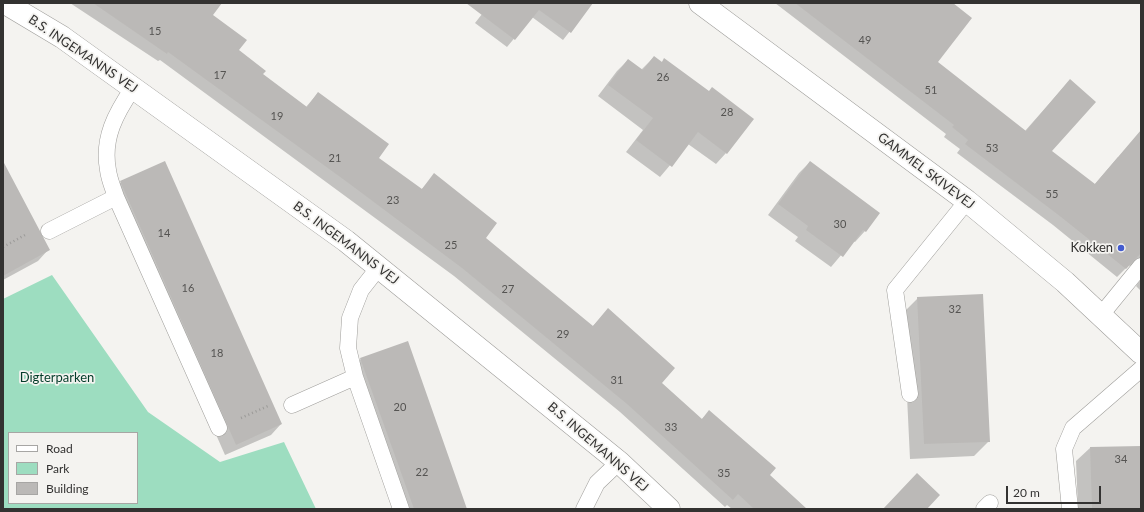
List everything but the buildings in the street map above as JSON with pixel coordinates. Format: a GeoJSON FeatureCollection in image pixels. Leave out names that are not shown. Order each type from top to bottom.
{"type":"FeatureCollection","features":[{"type":"Feature","properties":{"kind":"street","name":"B.S. INGEMANNS VEJ"},"geometry":{"type":"LineString","coordinates":[[5,3],[62,37],[346,241],[619,462],[669,509]]}},
{"type":"Feature","properties":{"kind":"street","name":"GAMMEL SKIVEVEJ"},"geometry":{"type":"LineString","coordinates":[[700,3],[967,201],[1064,282],[1141,353]]}},
{"type":"Feature","properties":{"kind":"lane"},"geometry":{"type":"LineString","coordinates":[[133,88],[117,112],[108,140],[108,169],[116,197],[219,428]]}},
{"type":"Feature","properties":{"kind":"lane"},"geometry":{"type":"LineString","coordinates":[[49,231],[116,197]]}},
{"type":"Feature","properties":{"kind":"lane"},"geometry":{"type":"LineString","coordinates":[[910,394],[896,290],[967,201]]}},
{"type":"Feature","properties":{"kind":"lane"},"geometry":{"type":"LineString","coordinates":[[1101,315],[1141,266]]}},
{"type":"Feature","properties":{"kind":"lane"},"geometry":{"type":"LineString","coordinates":[[379,267],[361,290],[350,318],[348,348],[355,377],[401,509]]}},
{"type":"Feature","properties":{"kind":"lane"},"geometry":{"type":"LineString","coordinates":[[1070,509],[1064,449],[1073,428],[1141,369]]}},
{"type":"Feature","properties":{"kind":"lane"},"geometry":{"type":"LineString","coordinates":[[292,405],[355,377]]}},
{"type":"Feature","properties":{"kind":"lane"},"geometry":{"type":"LineString","coordinates":[[584,509],[597,483],[619,462]]}},
{"type":"Feature","properties":{"kind":"path"},"geometry":{"type":"LineString","coordinates":[[219,428],[285,398],[292,405]]}},
{"type":"Feature","properties":{"kind":"green space","name":"Digterparken"},"geometry":{"type":"Polygon","coordinates":[[[52,275],[148,412],[220,462],[284,442],[316,509],[3,509],[3,299],[52,275]]]}},
{"type":"Feature","properties":{"kind":"place","name":"Kokken"},"geometry":{"type":"Point","coordinates":[1121,248]}}]}
